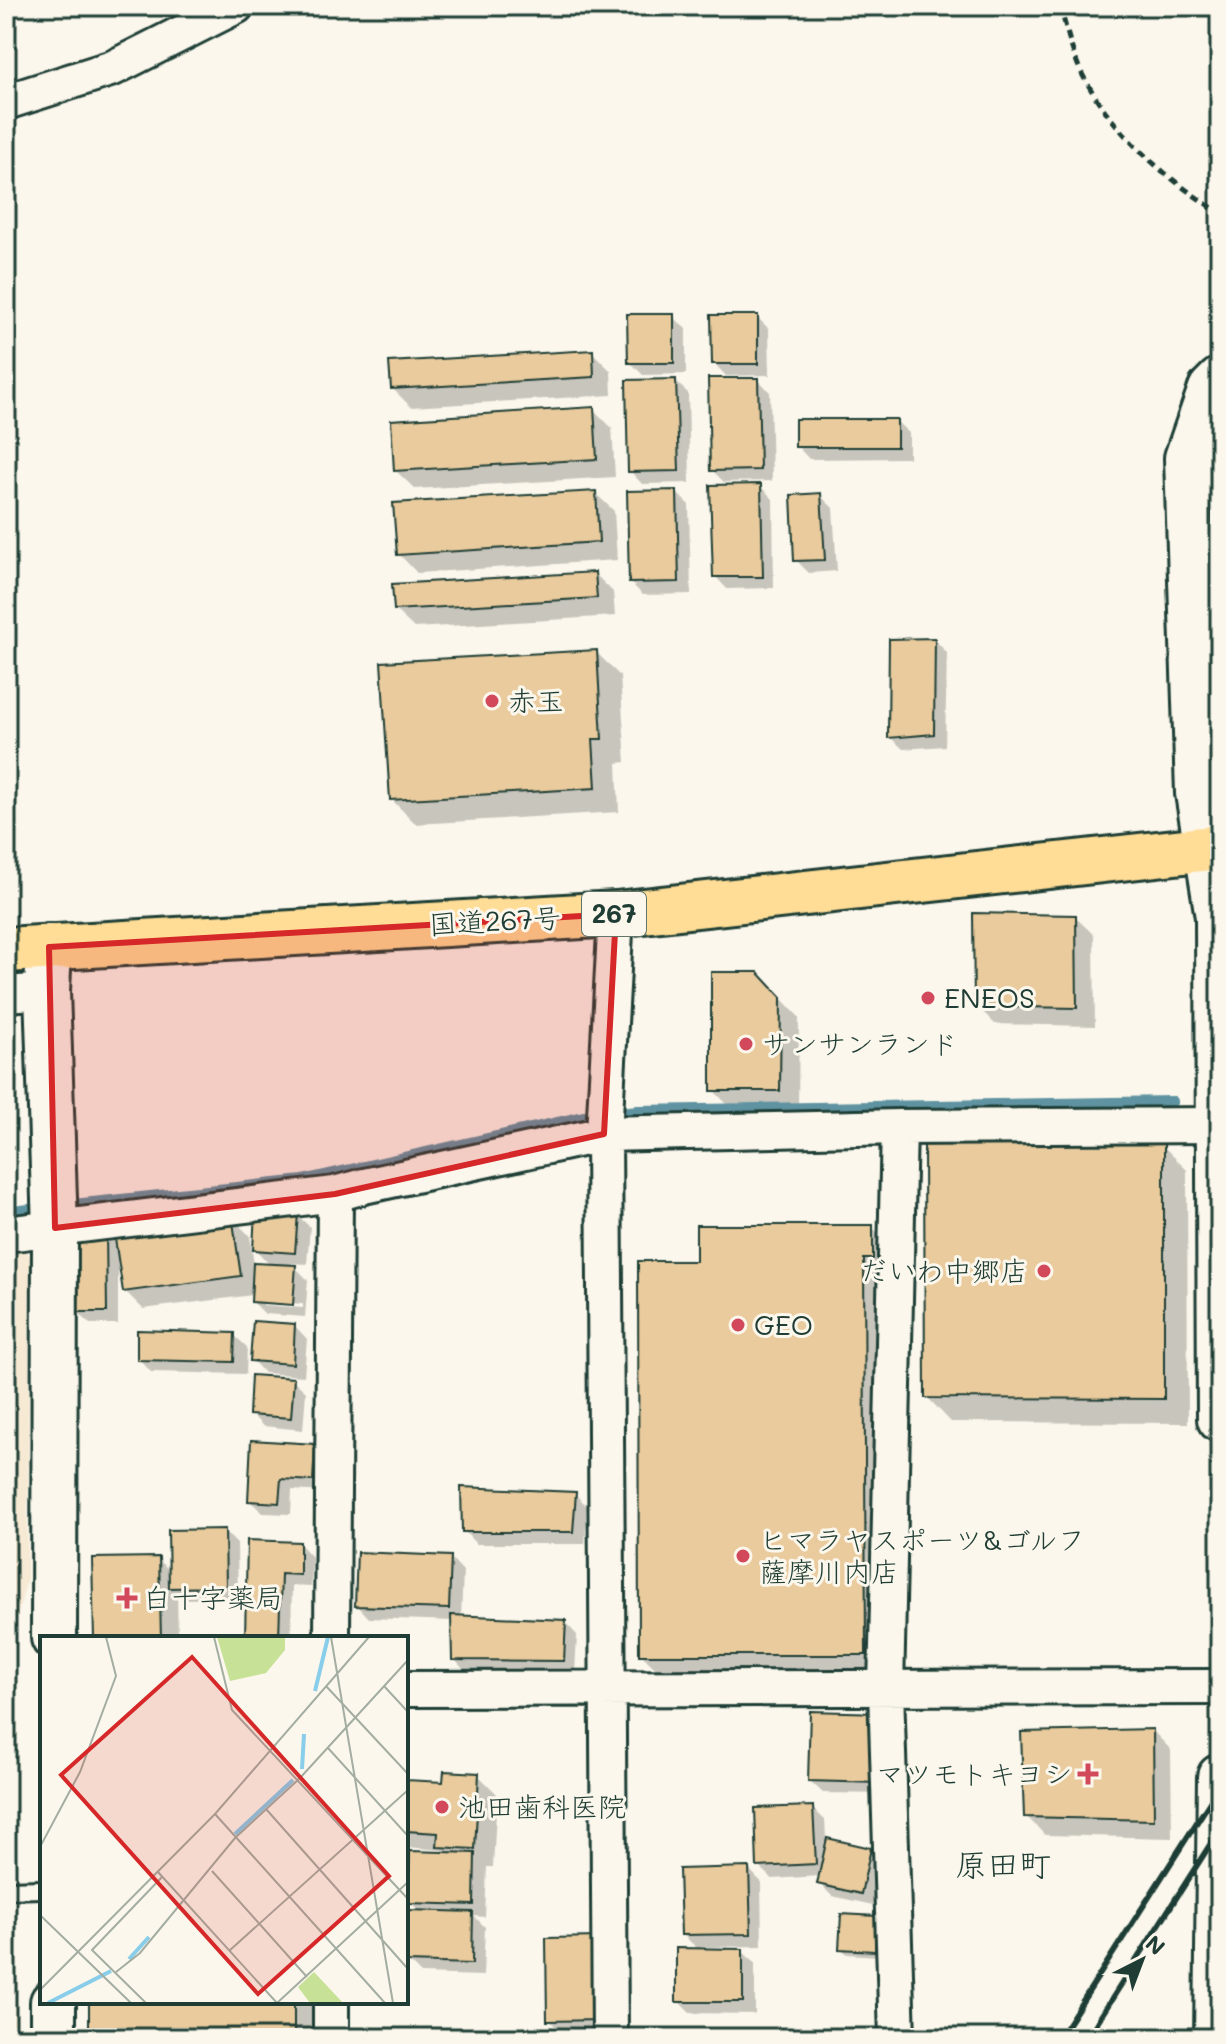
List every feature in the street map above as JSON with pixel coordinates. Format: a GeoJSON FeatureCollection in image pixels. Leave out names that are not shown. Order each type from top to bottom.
{"type":"FeatureCollection","features":[{"type":"Feature","properties":{"kind":"highway","name":"国道267号"},"geometry":{"type":"LineString","coordinates":[[6,950],[616,914],[1214,848]]}},
{"type":"Feature","properties":{"kind":"street"},"geometry":{"type":"LineString","coordinates":[[6,102],[113,68],[236,6]]}},
{"type":"Feature","properties":{"kind":"street"},"geometry":{"type":"LineString","coordinates":[[1220,380],[1211,389],[1187,458],[1198,793],[1214,848],[1218,917],[1220,1419]]}},
{"type":"Feature","properties":{"kind":"street"},"geometry":{"type":"LineString","coordinates":[[610,2038],[604,1121],[616,914]]}},
{"type":"Feature","properties":{"kind":"street"},"geometry":{"type":"LineString","coordinates":[[49,947],[26,993],[54,1215],[54,1636]]}},
{"type":"Feature","properties":{"kind":"street"},"geometry":{"type":"LineString","coordinates":[[6,1234],[54,1215],[335,1194],[604,1121],[899,1127],[1219,1125]]}},
{"type":"Feature","properties":{"kind":"street"},"geometry":{"type":"LineString","coordinates":[[897,2038],[886,1689],[899,1127]]}},
{"type":"Feature","properties":{"kind":"street"},"geometry":{"type":"LineString","coordinates":[[332,1636],[335,1194]]}},
{"type":"Feature","properties":{"kind":"street"},"geometry":{"type":"LineString","coordinates":[[408,1689],[1220,1687]]}},
{"type":"Feature","properties":{"kind":"street"},"geometry":{"type":"LineString","coordinates":[[1217,2038],[1220,1777]]}},
{"type":"Feature","properties":{"kind":"street"},"geometry":{"type":"LineString","coordinates":[[53,2004],[53,2038]]}},
{"type":"Feature","properties":{"kind":"street"},"geometry":{"type":"LineString","coordinates":[[331,2004],[331,2038]]}},
{"type":"Feature","properties":{"kind":"lane"},"geometry":{"type":"LineString","coordinates":[[6,1890],[40,1889]]}},
{"type":"Feature","properties":{"kind":"path"},"geometry":{"type":"LineString","coordinates":[[1060,6],[1085,80],[1132,145],[1182,189],[1220,213]]}},
{"type":"Feature","properties":{"kind":"highlighted area"},"geometry":{"type":"Polygon","coordinates":[[[616,914],[604,1134],[335,1194],[55,1228],[49,947],[616,914]]]}},
{"type":"Feature","properties":{"kind":"shaded area"},"geometry":{"type":"Polygon","coordinates":[[[21,1244],[30,1256],[27,1579],[7,1658],[6,1757],[6,1246],[21,1244]]]}},
{"type":"Feature","properties":{"kind":"shaded area"},"geometry":{"type":"Polygon","coordinates":[[[6,1923],[16,1931],[17,2038],[6,2038],[6,1923]]]}},
{"type":"Feature","properties":{"kind":"building"},"geometry":{"type":"Polygon","coordinates":[[[627,314],[674,314],[674,363],[628,363],[627,314]]]}},
{"type":"Feature","properties":{"kind":"building"},"geometry":{"type":"Polygon","coordinates":[[[711,315],[758,315],[758,364],[712,364],[711,315]]]}},
{"type":"Feature","properties":{"kind":"building"},"geometry":{"type":"Polygon","coordinates":[[[593,350],[594,377],[391,389],[389,362],[593,350]]]}},
{"type":"Feature","properties":{"kind":"building"},"geometry":{"type":"Polygon","coordinates":[[[708,378],[758,378],[760,470],[710,471],[708,378]]]}},
{"type":"Feature","properties":{"kind":"building"},"geometry":{"type":"Polygon","coordinates":[[[676,379],[679,471],[628,472],[626,380],[676,379]]]}},
{"type":"Feature","properties":{"kind":"building"},"geometry":{"type":"Polygon","coordinates":[[[594,407],[597,459],[394,471],[391,420],[594,407]]]}},
{"type":"Feature","properties":{"kind":"building"},"geometry":{"type":"Polygon","coordinates":[[[795,419],[897,419],[897,447],[795,447],[795,419]]]}},
{"type":"Feature","properties":{"kind":"building"},"geometry":{"type":"Polygon","coordinates":[[[761,484],[763,577],[713,577],[710,485],[761,484]]]}},
{"type":"Feature","properties":{"kind":"building"},"geometry":{"type":"Polygon","coordinates":[[[677,490],[679,582],[629,583],[627,491],[677,490]]]}},
{"type":"Feature","properties":{"kind":"building"},"geometry":{"type":"Polygon","coordinates":[[[596,491],[599,542],[397,555],[393,503],[596,491]]]}},
{"type":"Feature","properties":{"kind":"building"},"geometry":{"type":"Polygon","coordinates":[[[821,493],[825,560],[794,561],[791,495],[821,493]]]}},
{"type":"Feature","properties":{"kind":"building"},"geometry":{"type":"Polygon","coordinates":[[[595,572],[597,598],[394,610],[392,584],[595,572]]]}},
{"type":"Feature","properties":{"kind":"building"},"geometry":{"type":"Polygon","coordinates":[[[935,638],[934,734],[888,738],[889,639],[935,638]]]}},
{"type":"Feature","properties":{"kind":"building","name":"赤玉"},"geometry":{"type":"Polygon","coordinates":[[[597,650],[602,739],[593,739],[596,788],[390,800],[381,662],[597,650]]]}},
{"type":"Feature","properties":{"kind":"building"},"geometry":{"type":"Polygon","coordinates":[[[973,913],[1076,915],[1077,1008],[974,1006],[973,913]]]}},
{"type":"Feature","properties":{"kind":"building","name":"サンサンランド"},"geometry":{"type":"Polygon","coordinates":[[[711,972],[758,972],[781,997],[780,1091],[711,1091],[711,972]]]}},
{"type":"Feature","properties":{"kind":"building","name":"だいわ中郷店"},"geometry":{"type":"Polygon","coordinates":[[[924,1143],[1164,1144],[1164,1399],[925,1398],[924,1143]]]}},
{"type":"Feature","properties":{"kind":"building"},"geometry":{"type":"Polygon","coordinates":[[[255,1210],[298,1213],[295,1253],[253,1250],[255,1210]]]}},
{"type":"Feature","properties":{"kind":"building"},"geometry":{"type":"Polygon","coordinates":[[[232,1215],[241,1276],[123,1292],[114,1232],[232,1215]]]}},
{"type":"Feature","properties":{"kind":"building"},"geometry":{"type":"Polygon","coordinates":[[[696,1225],[873,1225],[873,1259],[864,1259],[866,1655],[639,1655],[638,1261],[696,1261],[696,1225]]]}},
{"type":"Feature","properties":{"kind":"building"},"geometry":{"type":"Polygon","coordinates":[[[75,1230],[106,1230],[107,1312],[76,1312],[75,1230]]]}},
{"type":"Feature","properties":{"kind":"building"},"geometry":{"type":"Polygon","coordinates":[[[253,1263],[296,1265],[293,1305],[251,1302],[253,1263]]]}},
{"type":"Feature","properties":{"kind":"building"},"geometry":{"type":"Polygon","coordinates":[[[253,1321],[295,1324],[293,1364],[250,1361],[253,1321]]]}},
{"type":"Feature","properties":{"kind":"building"},"geometry":{"type":"Polygon","coordinates":[[[137,1330],[235,1333],[234,1362],[137,1360],[137,1330]]]}},
{"type":"Feature","properties":{"kind":"building"},"geometry":{"type":"Polygon","coordinates":[[[251,1375],[294,1378],[291,1418],[249,1415],[251,1375]]]}},
{"type":"Feature","properties":{"kind":"building"},"geometry":{"type":"Polygon","coordinates":[[[251,1440],[315,1444],[313,1481],[281,1479],[279,1503],[248,1501],[251,1440]]]}},
{"type":"Feature","properties":{"kind":"building"},"geometry":{"type":"Polygon","coordinates":[[[461,1487],[576,1492],[573,1532],[462,1532],[461,1487]]]}},
{"type":"Feature","properties":{"kind":"building"},"geometry":{"type":"Polygon","coordinates":[[[225,1529],[226,1587],[169,1588],[168,1530],[225,1529]]]}},
{"type":"Feature","properties":{"kind":"building"},"geometry":{"type":"Polygon","coordinates":[[[247,1540],[300,1542],[300,1575],[281,1574],[279,1636],[245,1636],[247,1540]]]}},
{"type":"Feature","properties":{"kind":"building"},"geometry":{"type":"Polygon","coordinates":[[[357,1552],[451,1556],[449,1609],[355,1606],[357,1552]]]}},
{"type":"Feature","properties":{"kind":"building","name":"白十字薬局"},"geometry":{"type":"Polygon","coordinates":[[[159,1557],[161,1636],[94,1636],[92,1558],[159,1557]]]}},
{"type":"Feature","properties":{"kind":"building"},"geometry":{"type":"Polygon","coordinates":[[[451,1615],[566,1620],[564,1661],[452,1660],[451,1615]]]}},
{"type":"Feature","properties":{"kind":"building"},"geometry":{"type":"Polygon","coordinates":[[[810,1711],[881,1713],[879,1783],[808,1781],[810,1711]]]}},
{"type":"Feature","properties":{"kind":"building","name":"マツモトキヨシ"},"geometry":{"type":"Polygon","coordinates":[[[1153,1729],[1154,1820],[1024,1817],[1021,1732],[1153,1729]]]}},
{"type":"Feature","properties":{"kind":"building","name":"池田歯科医院"},"geometry":{"type":"Polygon","coordinates":[[[444,1771],[479,1773],[475,1849],[437,1847],[438,1833],[408,1831],[408,1780],[443,1782],[444,1771]]]}},
{"type":"Feature","properties":{"kind":"building"},"geometry":{"type":"Polygon","coordinates":[[[813,1806],[816,1864],[757,1867],[755,1808],[813,1806]]]}},
{"type":"Feature","properties":{"kind":"building"},"geometry":{"type":"Polygon","coordinates":[[[827,1838],[871,1848],[861,1894],[817,1884],[827,1838]]]}},
{"type":"Feature","properties":{"kind":"building"},"geometry":{"type":"Polygon","coordinates":[[[410,1851],[475,1853],[474,1905],[408,1903],[410,1851]]]}},
{"type":"Feature","properties":{"kind":"building"},"geometry":{"type":"Polygon","coordinates":[[[749,1867],[751,1934],[681,1935],[679,1869],[749,1867]]]}},
{"type":"Feature","properties":{"kind":"building"},"geometry":{"type":"Polygon","coordinates":[[[408,1910],[473,1912],[472,1964],[408,1962],[408,1910]]]}},
{"type":"Feature","properties":{"kind":"building"},"geometry":{"type":"Polygon","coordinates":[[[841,1914],[877,1916],[875,1951],[839,1949],[841,1914]]]}},
{"type":"Feature","properties":{"kind":"building"},"geometry":{"type":"Polygon","coordinates":[[[601,1937],[602,2020],[547,2021],[546,1938],[601,1937]]]}},
{"type":"Feature","properties":{"kind":"building"},"geometry":{"type":"Polygon","coordinates":[[[676,1948],[743,1949],[743,2002],[676,2002],[676,1948]]]}},
{"type":"Feature","properties":{"kind":"building"},"geometry":{"type":"Polygon","coordinates":[[[89,2004],[294,2004],[294,2038],[89,2038],[89,2004]]]}},
{"type":"Feature","properties":{"kind":"waterway"},"geometry":{"type":"LineString","coordinates":[[63,1205],[303,1180],[584,1116],[638,1110],[1173,1101]]}},
{"type":"Feature","properties":{"kind":"waterway"},"geometry":{"type":"LineString","coordinates":[[6,1212],[44,1207]]}},
{"type":"Feature","properties":{"kind":"railway"},"geometry":{"type":"LineString","coordinates":[[1059,2038],[1220,1786]]}},
{"type":"Feature","properties":{"kind":"railway"},"geometry":{"type":"LineString","coordinates":[[1087,2038],[1220,1829]]}},
{"type":"Feature","properties":{"kind":"place","name":"赤玉"},"geometry":{"type":"Point","coordinates":[492,701]}},
{"type":"Feature","properties":{"kind":"place","name":"ENEOS"},"geometry":{"type":"Point","coordinates":[928,998]}},
{"type":"Feature","properties":{"kind":"place","name":"サンサンランド"},"geometry":{"type":"Point","coordinates":[746,1044]}},
{"type":"Feature","properties":{"kind":"place","name":"だいわ中郷店"},"geometry":{"type":"Point","coordinates":[1044,1271]}},
{"type":"Feature","properties":{"kind":"place","name":"GEO"},"geometry":{"type":"Point","coordinates":[738,1325]}},
{"type":"Feature","properties":{"kind":"place","name":"ヒマラヤスポーツ&ゴルフ 薩摩川内店"},"geometry":{"type":"Point","coordinates":[743,1556]}},
{"type":"Feature","properties":{"kind":"place","name":"白十字薬局"},"geometry":{"type":"Point","coordinates":[127,1598]}},
{"type":"Feature","properties":{"kind":"place","name":"マツモトキヨシ"},"geometry":{"type":"Point","coordinates":[1088,1774]}},
{"type":"Feature","properties":{"kind":"place","name":"池田歯科医院"},"geometry":{"type":"Point","coordinates":[442,1807]}},
{"type":"Feature","properties":{"kind":"district","name":"原田町"},"geometry":{"type":"Point","coordinates":[1003,1865]}}]}
